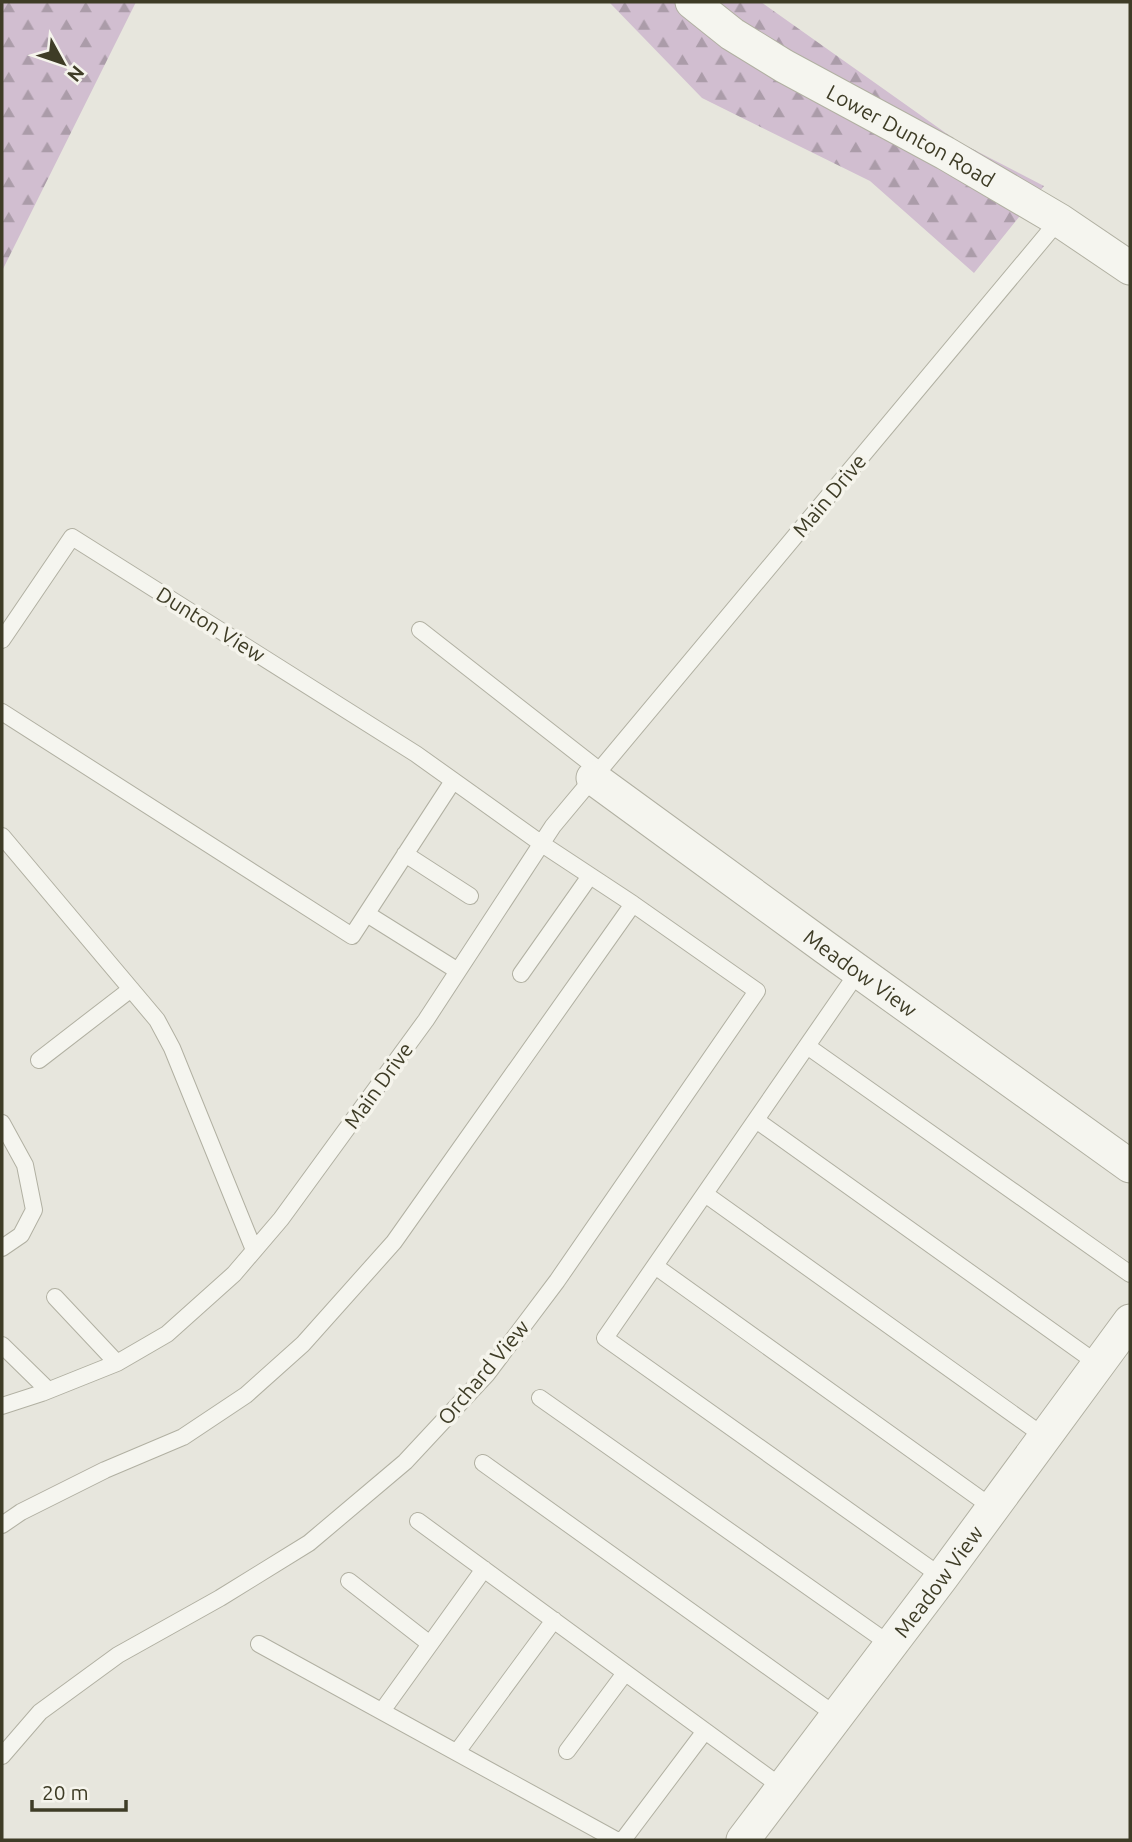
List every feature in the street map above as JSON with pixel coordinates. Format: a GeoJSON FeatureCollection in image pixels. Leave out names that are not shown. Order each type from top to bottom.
{"type":"FeatureCollection","features":[{"type":"Feature","properties":{"kind":"street","name":"Lower Dunton Road"},"geometry":{"type":"LineString","coordinates":[[692,2],[732,34],[784,66],[945,153],[1059,220],[1130,268]]}},
{"type":"Feature","properties":{"kind":"street","name":"Meadow View"},"geometry":{"type":"LineString","coordinates":[[596,774],[858,972],[1130,1166]]}},
{"type":"Feature","properties":{"kind":"street","name":"Meadow View"},"geometry":{"type":"LineString","coordinates":[[743,1840],[942,1577],[1130,1321]]}},
{"type":"Feature","properties":{"kind":"lane","name":"Main Drive"},"geometry":{"type":"LineString","coordinates":[[2,1406],[117,1363],[167,1334],[234,1274],[281,1219],[426,1020],[553,826],[1059,220]]}},
{"type":"Feature","properties":{"kind":"lane","name":"Dunton View"},"geometry":{"type":"LineString","coordinates":[[2,640],[72,537],[416,754],[542,844]]}},
{"type":"Feature","properties":{"kind":"lane"},"geometry":{"type":"LineString","coordinates":[[420,630],[596,774]]}},
{"type":"Feature","properties":{"kind":"lane"},"geometry":{"type":"LineString","coordinates":[[2,712],[352,936],[453,781]]}},
{"type":"Feature","properties":{"kind":"lane"},"geometry":{"type":"LineString","coordinates":[[2,836],[157,1020],[172,1048],[254,1250]]}},
{"type":"Feature","properties":{"kind":"lane","name":"Orchard View"},"geometry":{"type":"LineString","coordinates":[[2,1756],[40,1712],[96,1671],[118,1655],[220,1598],[309,1543],[405,1462],[487,1374],[557,1281],[757,991],[542,844]]}},
{"type":"Feature","properties":{"kind":"lane"},"geometry":{"type":"LineString","coordinates":[[405,854],[470,896]]}},
{"type":"Feature","properties":{"kind":"lane"},"geometry":{"type":"LineString","coordinates":[[520,974],[590,876]]}},
{"type":"Feature","properties":{"kind":"lane"},"geometry":{"type":"LineString","coordinates":[[2,1525],[21,1512],[105,1470],[183,1437],[246,1395],[303,1344],[394,1242],[633,904]]}},
{"type":"Feature","properties":{"kind":"lane"},"geometry":{"type":"LineString","coordinates":[[367,914],[458,971]]}},
{"type":"Feature","properties":{"kind":"lane"},"geometry":{"type":"LineString","coordinates":[[858,972],[605,1338],[942,1577]]}},
{"type":"Feature","properties":{"kind":"lane"},"geometry":{"type":"LineString","coordinates":[[39,1060],[131,989]]}},
{"type":"Feature","properties":{"kind":"lane"},"geometry":{"type":"LineString","coordinates":[[807,1046],[1130,1274]]}},
{"type":"Feature","properties":{"kind":"lane"},"geometry":{"type":"LineString","coordinates":[[756,1120],[1098,1364]]}},
{"type":"Feature","properties":{"kind":"lane"},"geometry":{"type":"LineString","coordinates":[[2,1123],[24,1165],[34,1210],[21,1235],[2,1248]]}},
{"type":"Feature","properties":{"kind":"lane"},"geometry":{"type":"LineString","coordinates":[[705,1195],[1045,1437]]}},
{"type":"Feature","properties":{"kind":"lane"},"geometry":{"type":"LineString","coordinates":[[654,1266],[993,1508]]}},
{"type":"Feature","properties":{"kind":"lane"},"geometry":{"type":"LineString","coordinates":[[55,1297],[117,1363]]}},
{"type":"Feature","properties":{"kind":"lane"},"geometry":{"type":"LineString","coordinates":[[2,1345],[48,1390]]}},
{"type":"Feature","properties":{"kind":"lane"},"geometry":{"type":"LineString","coordinates":[[540,1398],[891,1644]]}},
{"type":"Feature","properties":{"kind":"lane"},"geometry":{"type":"LineString","coordinates":[[483,1463],[837,1716]]}},
{"type":"Feature","properties":{"kind":"lane"},"geometry":{"type":"LineString","coordinates":[[418,1521],[783,1788]]}},
{"type":"Feature","properties":{"kind":"lane"},"geometry":{"type":"LineString","coordinates":[[382,1711],[484,1569]]}},
{"type":"Feature","properties":{"kind":"lane"},"geometry":{"type":"LineString","coordinates":[[349,1581],[429,1644]]}},
{"type":"Feature","properties":{"kind":"lane"},"geometry":{"type":"LineString","coordinates":[[457,1752],[554,1620]]}},
{"type":"Feature","properties":{"kind":"lane"},"geometry":{"type":"LineString","coordinates":[[259,1644],[616,1840]]}},
{"type":"Feature","properties":{"kind":"lane"},"geometry":{"type":"LineString","coordinates":[[567,1751],[625,1673]]}},
{"type":"Feature","properties":{"kind":"lane"},"geometry":{"type":"LineString","coordinates":[[623,1840],[705,1731]]}},
{"type":"Feature","properties":{"kind":"green space"},"geometry":{"type":"Polygon","coordinates":[[[2,2],[136,2],[2,271],[2,2]]]}},
{"type":"Feature","properties":{"kind":"green space"},"geometry":{"type":"Polygon","coordinates":[[[609,2],[761,2],[957,141],[1044,186],[974,273],[870,181],[702,98],[609,2]]]}}]}
